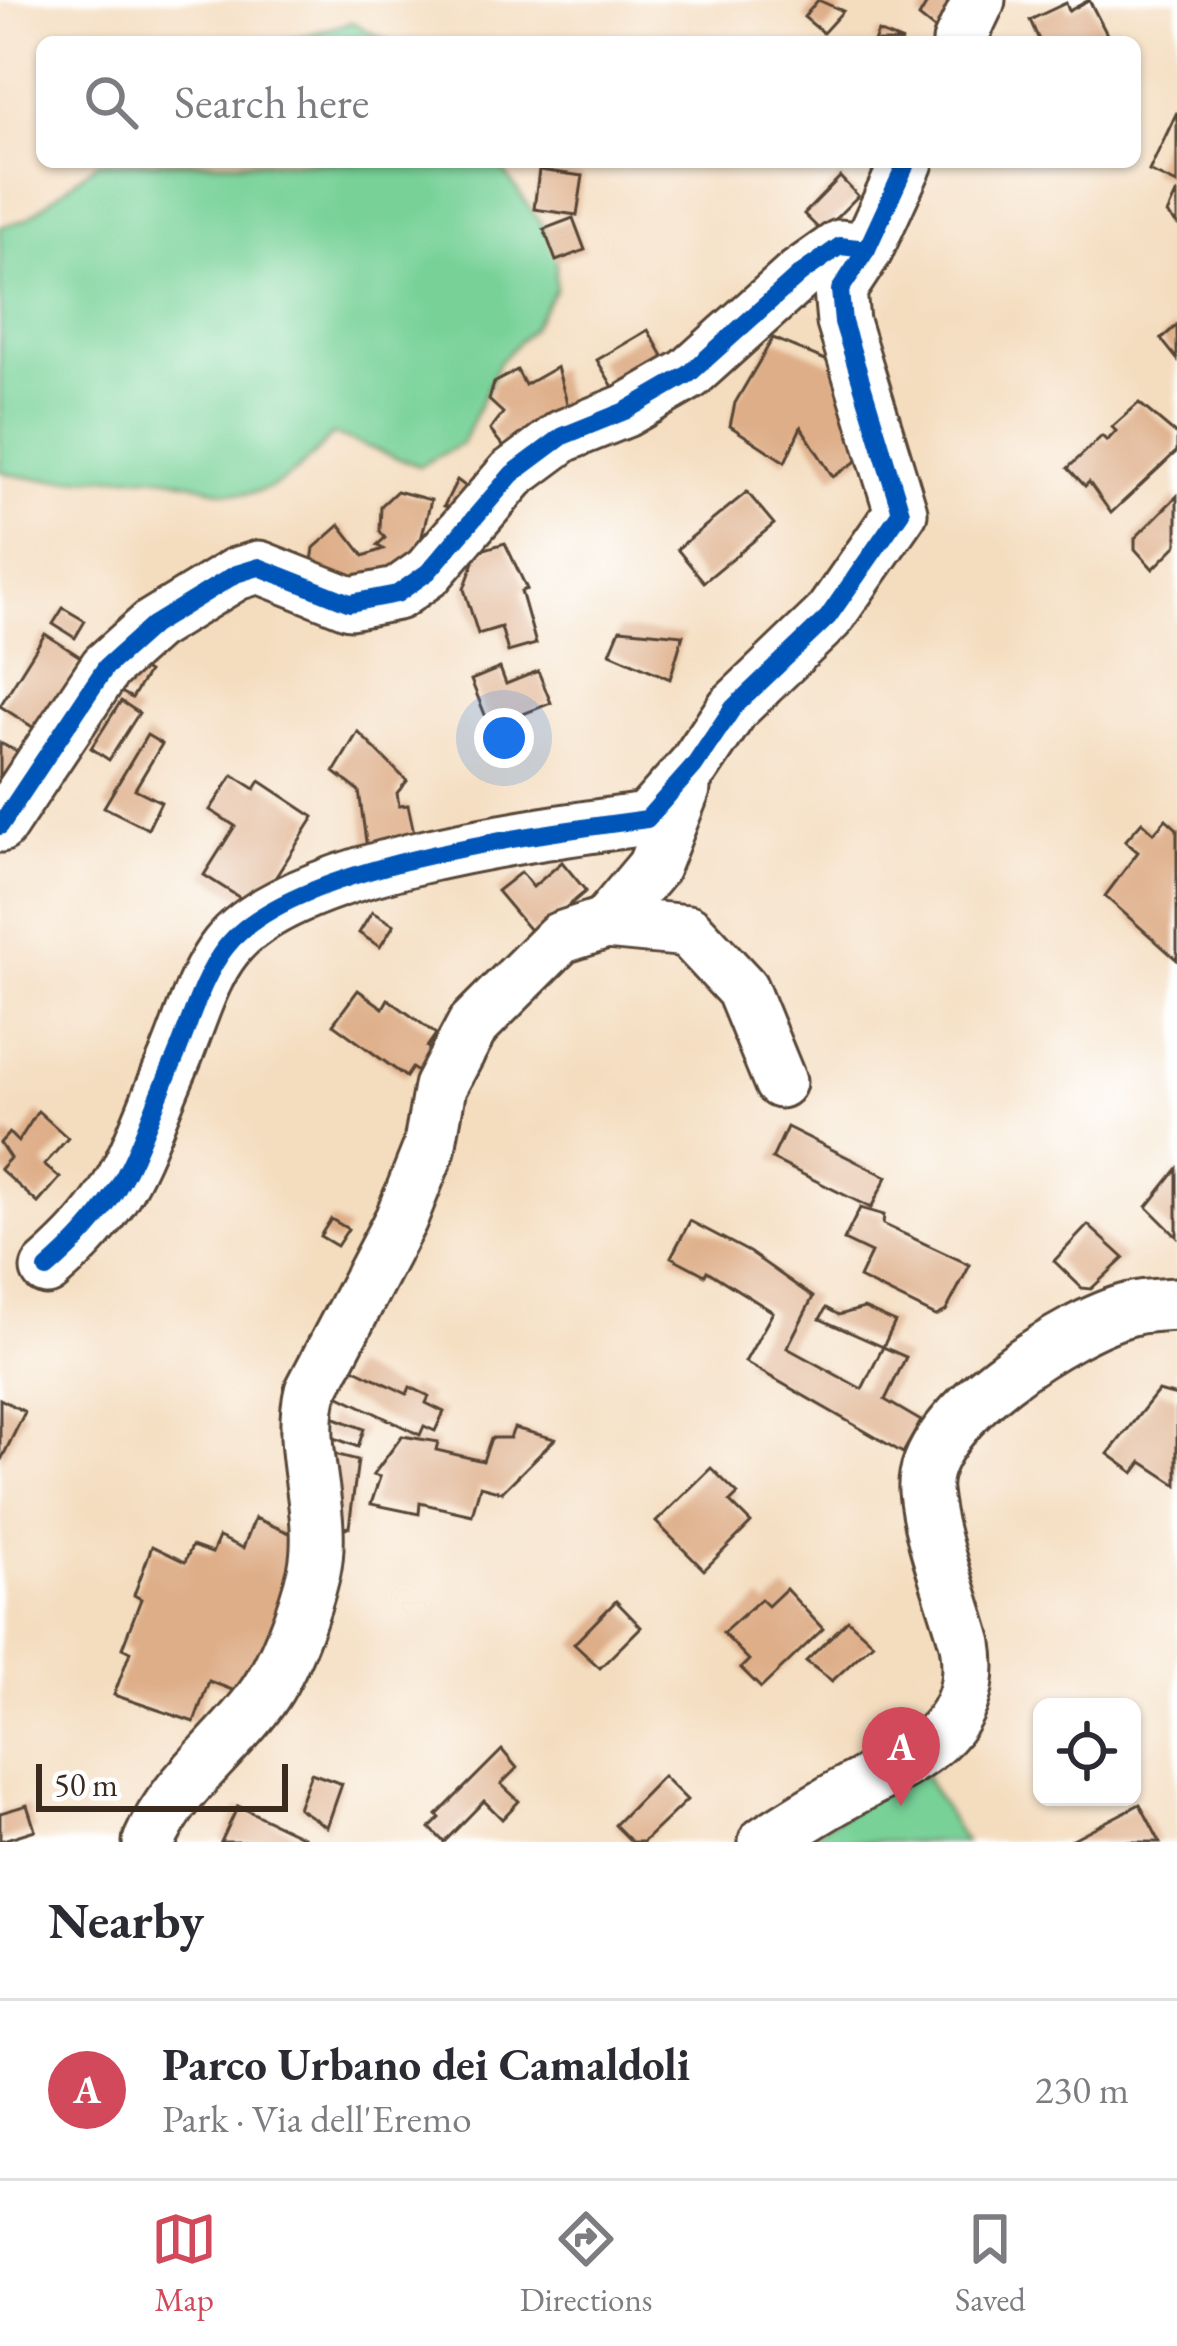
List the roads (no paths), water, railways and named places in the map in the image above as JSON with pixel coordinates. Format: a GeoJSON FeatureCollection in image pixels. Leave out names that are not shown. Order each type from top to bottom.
{"type":"FeatureCollection","features":[{"type":"Feature","properties":{"kind":"street"},"geometry":{"type":"LineString","coordinates":[[962,36],[979,0]]}},
{"type":"Feature","properties":{"kind":"street"},"geometry":{"type":"LineString","coordinates":[[47,1269],[88,1234],[125,1184],[217,963],[253,922],[339,878],[538,833],[647,819],[694,766],[733,708],[828,617],[902,512],[843,322],[840,290],[867,249],[904,168]]}},
{"type":"Feature","properties":{"kind":"street"},"geometry":{"type":"LineString","coordinates":[[0,826],[106,667],[153,625],[236,574],[259,567],[350,603],[397,594],[428,572],[512,474],[563,436],[625,411],[689,374],[799,275],[840,246],[867,249]]}},
{"type":"Feature","properties":{"kind":"street"},"geometry":{"type":"LineString","coordinates":[[606,923],[653,867],[694,766]]}},
{"type":"Feature","properties":{"kind":"street"},"geometry":{"type":"LineString","coordinates":[[149,1842],[164,1808],[263,1696],[307,1593],[321,1523],[304,1419],[311,1391],[401,1219],[429,1149],[440,1087],[473,1025],[560,938],[606,923],[688,931],[742,989],[780,1082]]}},
{"type":"Feature","properties":{"kind":"street"},"geometry":{"type":"LineString","coordinates":[[765,1842],[924,1753],[944,1731],[964,1695],[970,1666],[966,1644],[925,1489],[932,1457],[956,1420],[1072,1332],[1130,1309],[1177,1304]]}},
{"type":"Feature","properties":{"kind":"place","name":"Parco Urbano dei Camaldoli"},"geometry":{"type":"Point","coordinates":[901,1806]}}]}
